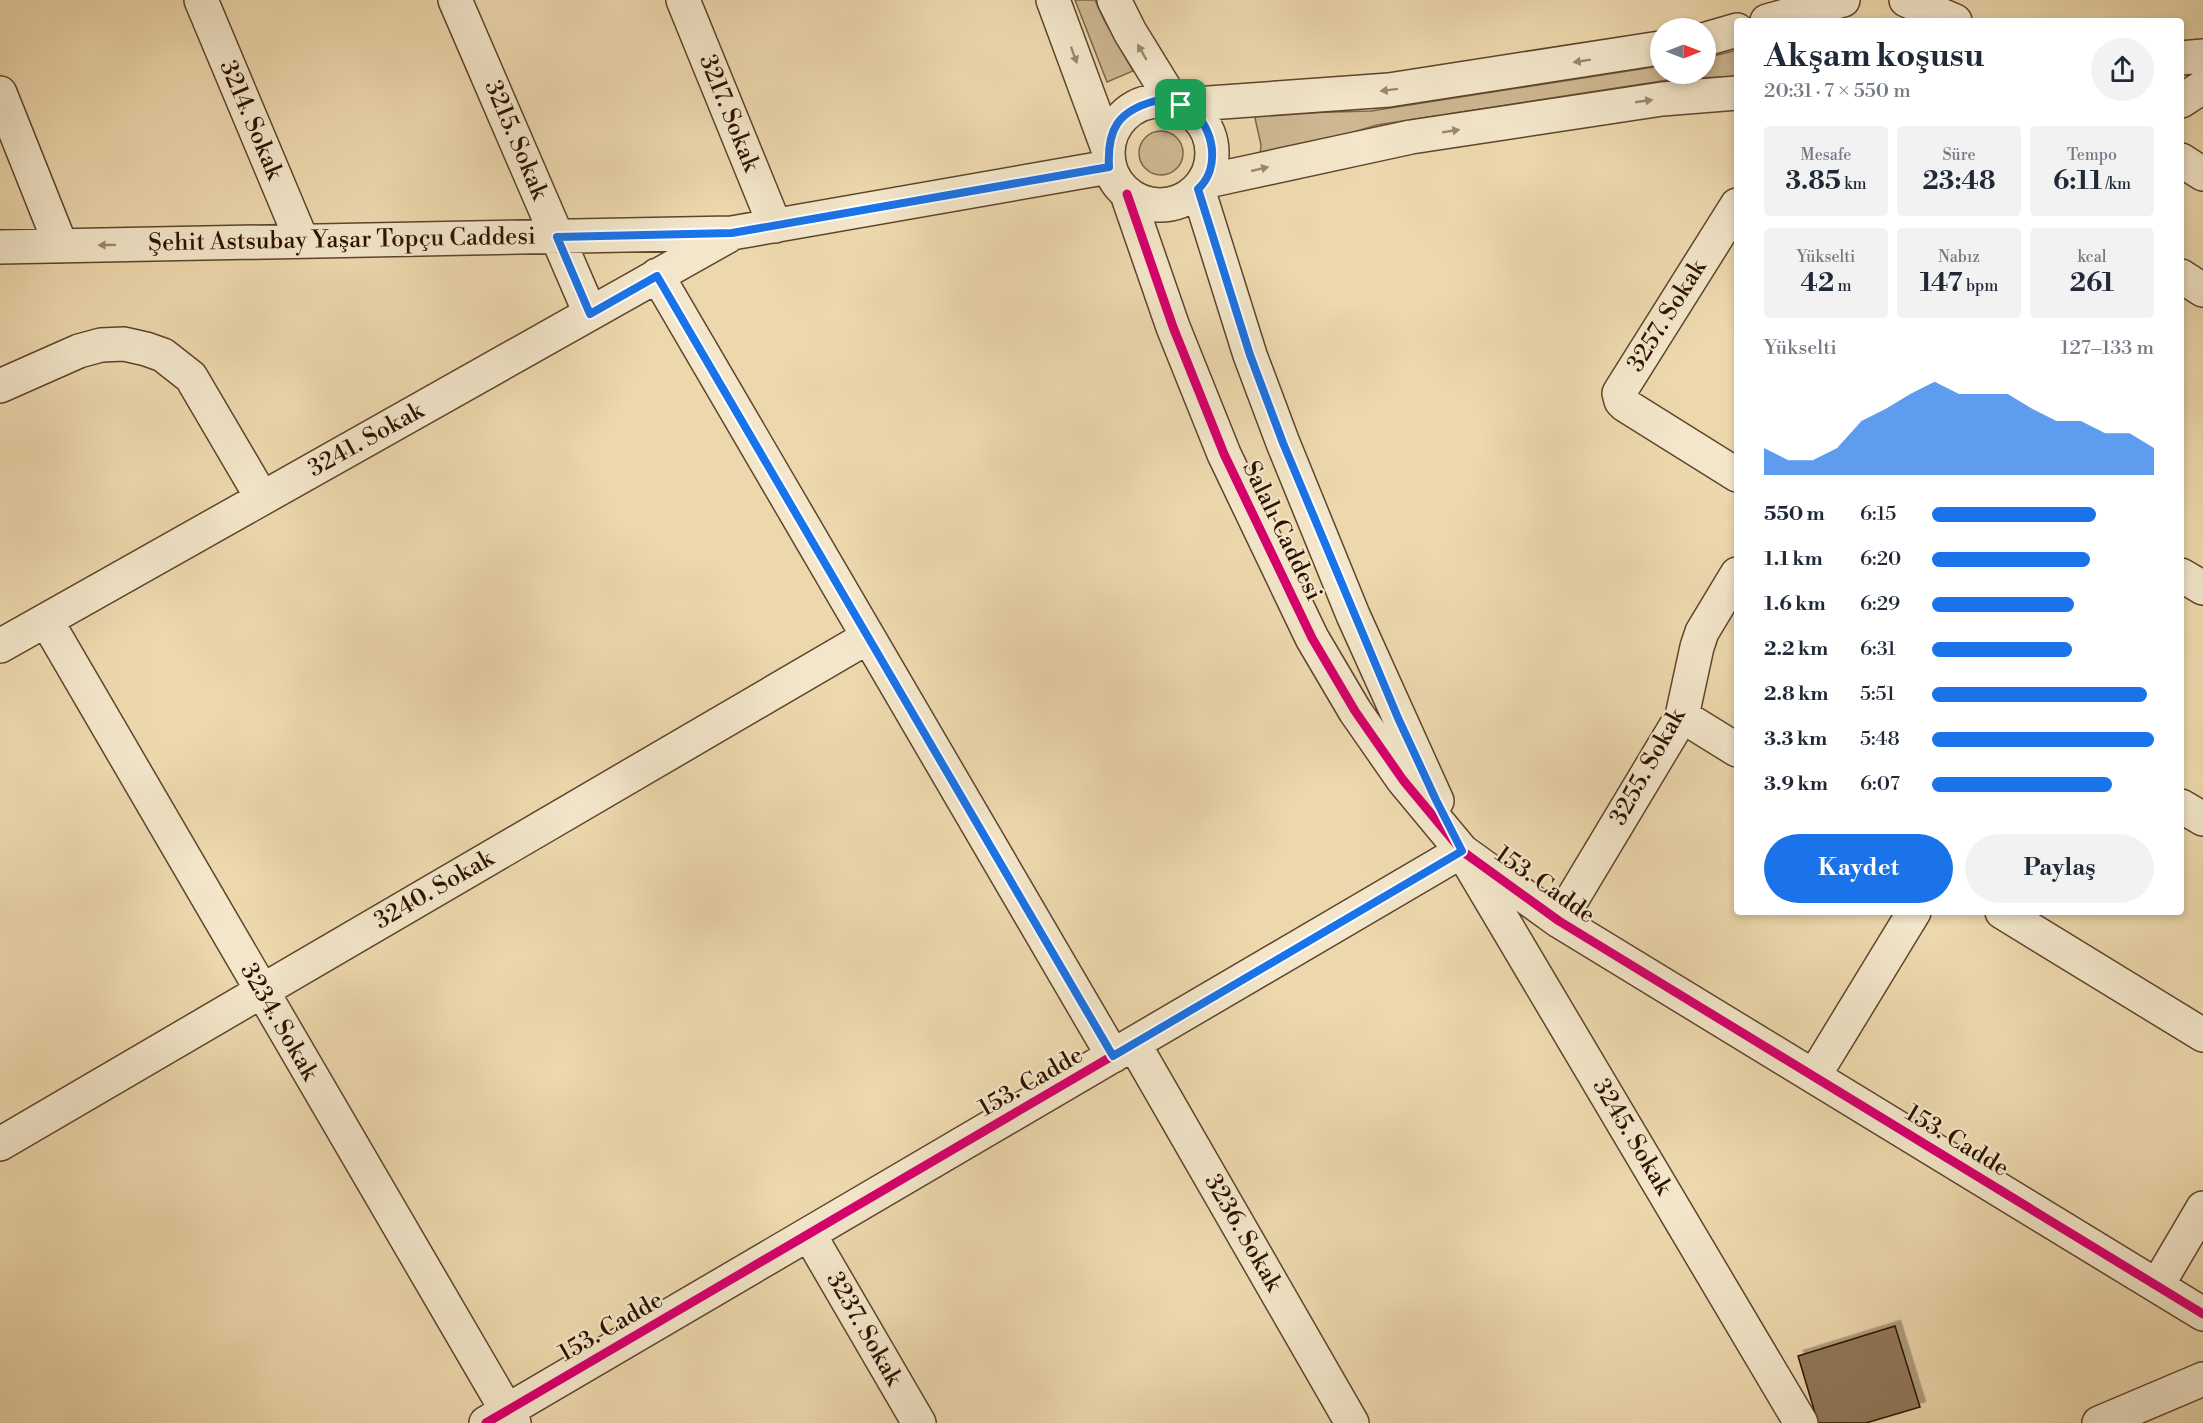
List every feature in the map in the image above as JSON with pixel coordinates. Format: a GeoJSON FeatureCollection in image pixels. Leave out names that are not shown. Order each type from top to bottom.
{"type":"FeatureCollection","features":[{"type":"Feature","properties":{"kind":"street","name":"3214. Sokak"},"geometry":{"type":"LineString","coordinates":[[201,0],[302,241]]}},
{"type":"Feature","properties":{"kind":"street","name":"3215. Sokak"},"geometry":{"type":"LineString","coordinates":[[455,0],[590,314]]}},
{"type":"Feature","properties":{"kind":"street","name":"3217. Sokak"},"geometry":{"type":"LineString","coordinates":[[683,0],[775,226]]}},
{"type":"Feature","properties":{"kind":"street"},"geometry":{"type":"LineString","coordinates":[[1053,0],[1116,182],[1127,194],[1142,202],[1158,206],[1174,204],[1190,197],[1210,171],[1213,154],[1210,137],[1203,121],[1190,109],[1177,104],[1130,32],[1114,0]]}},
{"type":"Feature","properties":{"kind":"street"},"geometry":{"type":"LineString","coordinates":[[1788,14],[1843,0]]}},
{"type":"Feature","properties":{"kind":"street"},"geometry":{"type":"LineString","coordinates":[[1906,0],[1948,18]]}},
{"type":"Feature","properties":{"kind":"street"},"geometry":{"type":"LineString","coordinates":[[1716,36],[1734,31]]}},
{"type":"Feature","properties":{"kind":"street"},"geometry":{"type":"LineString","coordinates":[[1109,158],[1112,131],[1122,116],[1137,105],[1155,101],[1177,104],[1389,90],[1650,50]]}},
{"type":"Feature","properties":{"kind":"street"},"geometry":{"type":"LineString","coordinates":[[2184,58],[2203,56]]}},
{"type":"Feature","properties":{"kind":"street"},"geometry":{"type":"LineString","coordinates":[[2184,99],[2203,87]]}},
{"type":"Feature","properties":{"kind":"street"},"geometry":{"type":"LineString","coordinates":[[0,93],[61,246]]}},
{"type":"Feature","properties":{"kind":"street"},"geometry":{"type":"LineString","coordinates":[[1201,185],[1411,137],[1662,99],[1734,93]]}},
{"type":"Feature","properties":{"kind":"street","name":"Şehit Astsubay Yaşar Topçu Caddesi"},"geometry":{"type":"LineString","coordinates":[[0,247],[732,233],[1109,158]]}},
{"type":"Feature","properties":{"kind":"street"},"geometry":{"type":"LineString","coordinates":[[2184,162],[2203,174]]}},
{"type":"Feature","properties":{"kind":"street","name":"Salalı Caddesi"},"geometry":{"type":"LineString","coordinates":[[1201,185],[1246,345],[1283,443],[1398,718],[1462,851]]}},
{"type":"Feature","properties":{"kind":"street","name":"Salalı Caddesi"},"geometry":{"type":"LineString","coordinates":[[1127,194],[1173,327],[1224,454],[1312,638],[1355,711],[1403,780],[1462,851]]}},
{"type":"Feature","properties":{"kind":"street","name":"3257. Sokak"},"geometry":{"type":"LineString","coordinates":[[1731,226],[1621,388],[1619,398],[1625,405],[1734,473]]}},
{"type":"Feature","properties":{"kind":"street","name":"3241. Sokak"},"geometry":{"type":"LineString","coordinates":[[0,646],[732,233]]}},
{"type":"Feature","properties":{"kind":"street","name":"3236. Sokak"},"geometry":{"type":"LineString","coordinates":[[657,276],[868,636],[1352,1423]]}},
{"type":"Feature","properties":{"kind":"street"},"geometry":{"type":"LineString","coordinates":[[2184,278],[2203,290]]}},
{"type":"Feature","properties":{"kind":"street"},"geometry":{"type":"LineString","coordinates":[[0,386],[79,351],[101,345],[124,344],[163,355],[191,377],[262,498]]}},
{"type":"Feature","properties":{"kind":"street"},"geometry":{"type":"LineString","coordinates":[[2184,576],[2203,588]]}},
{"type":"Feature","properties":{"kind":"street","name":"3255. Sokak"},"geometry":{"type":"LineString","coordinates":[[1559,921],[1682,716],[1702,632],[1734,579]]}},
{"type":"Feature","properties":{"kind":"street","name":"3234. Sokak"},"geometry":{"type":"LineString","coordinates":[[46,620],[261,991],[503,1419]]}},
{"type":"Feature","properties":{"kind":"street","name":"3240. Sokak"},"geometry":{"type":"LineString","coordinates":[[0,1144],[868,636]]}},
{"type":"Feature","properties":{"kind":"street"},"geometry":{"type":"LineString","coordinates":[[1682,716],[1734,748]]}},
{"type":"Feature","properties":{"kind":"street"},"geometry":{"type":"LineString","coordinates":[[2184,808],[2203,819]]}},
{"type":"Feature","properties":{"kind":"street","name":"153. Cadde"},"geometry":{"type":"LineString","coordinates":[[503,1419],[810,1234],[1462,851],[1559,921],[2203,1314]]}},
{"type":"Feature","properties":{"kind":"street","name":"3245. Sokak"},"geometry":{"type":"LineString","coordinates":[[1462,851],[1802,1423]]}},
{"type":"Feature","properties":{"kind":"street"},"geometry":{"type":"LineString","coordinates":[[1814,1076],[1912,915]]}},
{"type":"Feature","properties":{"kind":"street"},"geometry":{"type":"LineString","coordinates":[[2007,915],[2203,1035]]}},
{"type":"Feature","properties":{"kind":"street"},"geometry":{"type":"LineString","coordinates":[[2157,1286],[2203,1208]]}},
{"type":"Feature","properties":{"kind":"street","name":"3237. Sokak"},"geometry":{"type":"LineString","coordinates":[[810,1234],[919,1423]]}},
{"type":"Feature","properties":{"kind":"street"},"geometry":{"type":"LineString","coordinates":[[2099,1423],[2203,1379]]}},
{"type":"Feature","properties":{"kind":"shaded area"},"geometry":{"type":"Polygon","coordinates":[[[1075,0],[1095,0],[1133,71],[1107,82],[1075,0]]]}},
{"type":"Feature","properties":{"kind":"shaded area"},"geometry":{"type":"Polygon","coordinates":[[[1734,51],[1734,77],[1716,77],[1716,55],[1734,51]]]}},
{"type":"Feature","properties":{"kind":"shaded area"},"geometry":{"type":"Polygon","coordinates":[[[1650,68],[1650,83],[1377,125],[1264,159],[1260,156],[1261,145],[1255,118],[1257,114],[1371,111],[1650,68]]]}},
{"type":"Feature","properties":{"kind":"shaded area"},"geometry":{"type":"Polygon","coordinates":[[[1161,131],[1177,137],[1183,153],[1177,169],[1161,175],[1145,169],[1139,153],[1145,137],[1161,131]]]}},
{"type":"Feature","properties":{"kind":"building"},"geometry":{"type":"Polygon","coordinates":[[[1895,1326],[1920,1407],[1866,1423],[1818,1423],[1798,1356],[1895,1326]]]}},
{"type":"Feature","properties":{"kind":"cycle path"},"geometry":{"type":"LineString","coordinates":[[1127,194],[1173,327],[1224,454],[1312,638],[1355,711],[1403,780],[1462,851],[1559,921],[2203,1314]]}},
{"type":"Feature","properties":{"kind":"cycle path"},"geometry":{"type":"LineString","coordinates":[[486,1423],[1462,851]]}},
{"type":"Feature","properties":{"kind":"route"},"geometry":{"type":"LineString","coordinates":[[1155,101],[1181,105],[1190,109],[1203,121],[1210,137],[1213,154],[1210,171],[1198,189],[1250,355],[1283,443],[1398,718],[1462,851],[1113,1056],[657,276],[590,314],[557,237],[732,233],[1109,167],[1108,149],[1112,131],[1122,116],[1137,105],[1155,101]]}}]}
